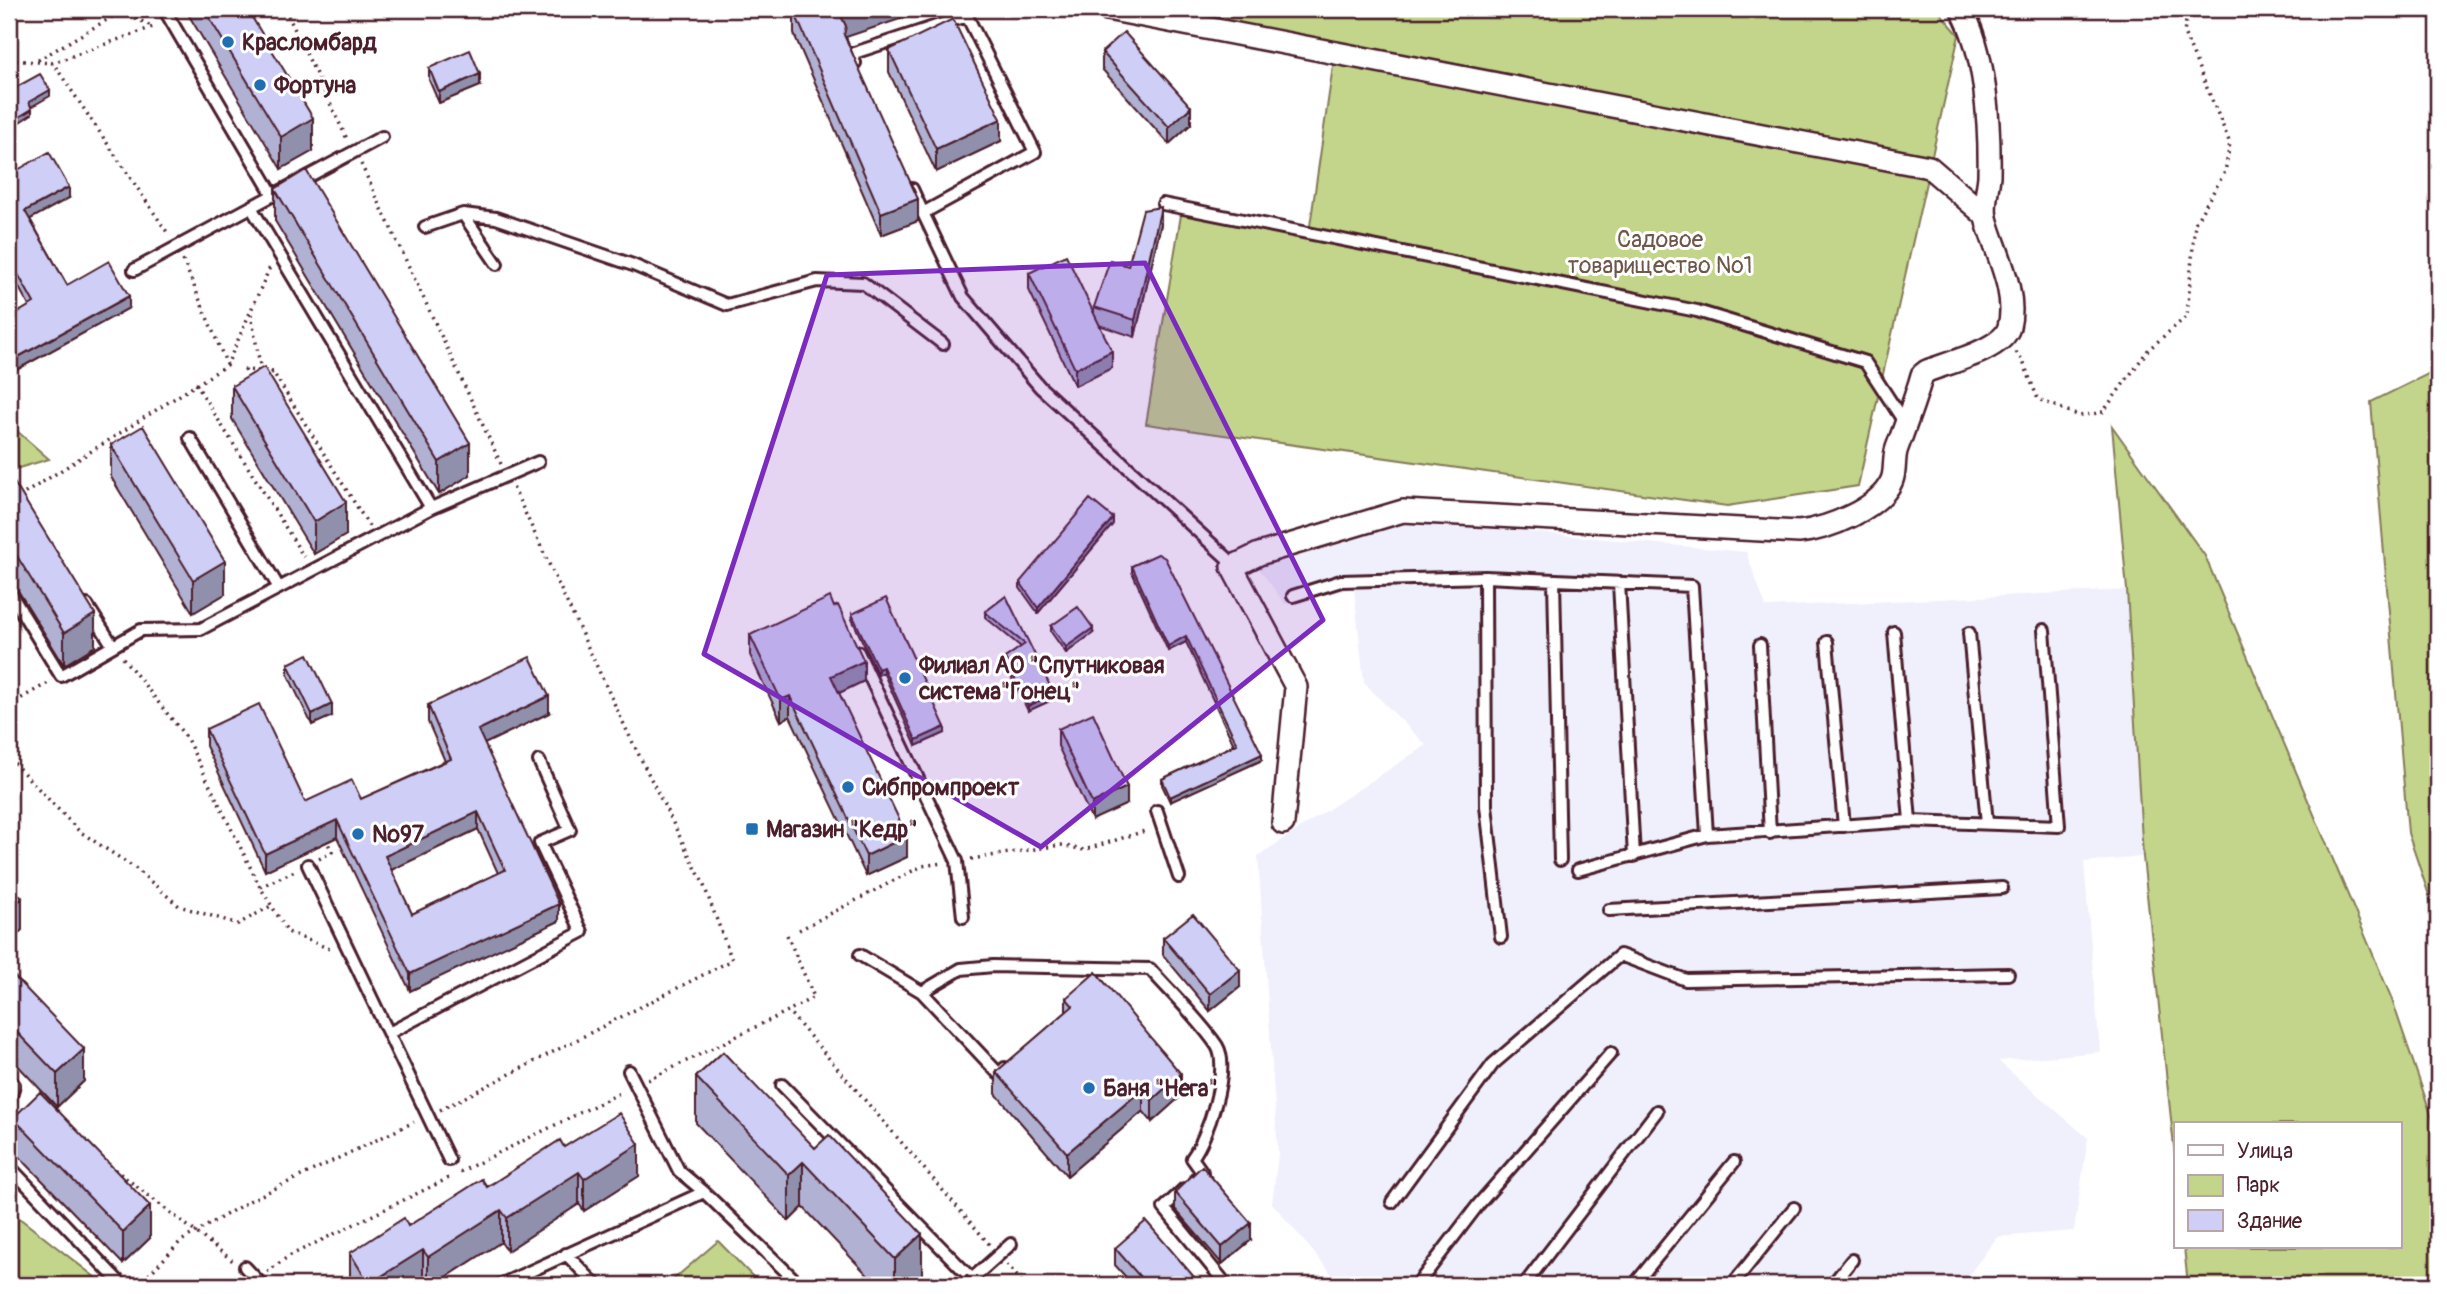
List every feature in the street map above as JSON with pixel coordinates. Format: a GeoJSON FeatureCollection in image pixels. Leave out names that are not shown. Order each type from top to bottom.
{"type":"FeatureCollection","features":[{"type":"Feature","properties":{"kind":"street"},"geometry":{"type":"LineString","coordinates":[[1107,9],[1929,167],[1986,216]]}},
{"type":"Feature","properties":{"kind":"street"},"geometry":{"type":"LineString","coordinates":[[1283,823],[1296,687],[1232,567],[1259,554],[1403,511],[1756,532],[1816,530],[1844,520],[1885,490],[1892,480],[1895,451],[1927,371],[1991,346],[2003,337],[2009,328],[2008,298],[1998,248],[1986,216],[1989,174],[1984,91],[1973,40],[1961,9]]}},
{"type":"Feature","properties":{"kind":"lane"},"geometry":{"type":"LineString","coordinates":[[164,9],[273,195]]}},
{"type":"Feature","properties":{"kind":"lane"},"geometry":{"type":"LineString","coordinates":[[862,79],[851,54],[967,16],[1035,152],[923,213]]}},
{"type":"Feature","properties":{"kind":"lane"},"geometry":{"type":"LineString","coordinates":[[134,271],[382,136]]}},
{"type":"Feature","properties":{"kind":"lane"},"geometry":{"type":"LineString","coordinates":[[906,176],[963,298],[1031,377],[1227,558],[1232,567]]}},
{"type":"Feature","properties":{"kind":"lane"},"geometry":{"type":"LineString","coordinates":[[1163,204],[1710,315],[1865,362],[1906,425]]}},
{"type":"Feature","properties":{"kind":"lane"},"geometry":{"type":"LineString","coordinates":[[251,207],[431,508]]}},
{"type":"Feature","properties":{"kind":"lane"},"geometry":{"type":"LineString","coordinates":[[425,227],[463,214],[496,218],[620,261],[727,305],[817,281],[863,283],[943,344]]}},
{"type":"Feature","properties":{"kind":"lane"},"geometry":{"type":"LineString","coordinates":[[463,214],[497,264]]}},
{"type":"Feature","properties":{"kind":"lane"},"geometry":{"type":"LineString","coordinates":[[190,438],[279,588]]}},
{"type":"Feature","properties":{"kind":"lane"},"geometry":{"type":"LineString","coordinates":[[9,591],[61,676],[141,630],[201,629],[431,508],[538,462]]}},
{"type":"Feature","properties":{"kind":"lane"},"geometry":{"type":"LineString","coordinates":[[1485,577],[1486,806],[1501,937]]}},
{"type":"Feature","properties":{"kind":"lane"},"geometry":{"type":"LineString","coordinates":[[1293,596],[1341,581],[1485,577],[1692,586],[1707,835]]}},
{"type":"Feature","properties":{"kind":"lane"},"geometry":{"type":"LineString","coordinates":[[1554,580],[1560,860]]}},
{"type":"Feature","properties":{"kind":"lane"},"geometry":{"type":"LineString","coordinates":[[1619,583],[1634,856]]}},
{"type":"Feature","properties":{"kind":"lane"},"geometry":{"type":"LineString","coordinates":[[83,599],[113,646]]}},
{"type":"Feature","properties":{"kind":"lane"},"geometry":{"type":"LineString","coordinates":[[1578,870],[1707,835],[1770,833],[1910,821],[2059,826],[2044,629]]}},
{"type":"Feature","properties":{"kind":"lane"},"geometry":{"type":"LineString","coordinates":[[1894,632],[1910,821]]}},
{"type":"Feature","properties":{"kind":"lane"},"geometry":{"type":"LineString","coordinates":[[1969,634],[1987,823]]}},
{"type":"Feature","properties":{"kind":"lane"},"geometry":{"type":"LineString","coordinates":[[850,636],[957,861],[963,917]]}},
{"type":"Feature","properties":{"kind":"lane"},"geometry":{"type":"LineString","coordinates":[[1826,642],[1844,826]]}},
{"type":"Feature","properties":{"kind":"lane"},"geometry":{"type":"LineString","coordinates":[[1760,645],[1770,833]]}},
{"type":"Feature","properties":{"kind":"lane"},"geometry":{"type":"LineString","coordinates":[[389,1033],[582,932],[540,844],[570,830],[539,761]]}},
{"type":"Feature","properties":{"kind":"lane"},"geometry":{"type":"LineString","coordinates":[[1157,811],[1179,877]]}},
{"type":"Feature","properties":{"kind":"lane"},"geometry":{"type":"LineString","coordinates":[[308,865],[449,1160]]}},
{"type":"Feature","properties":{"kind":"lane"},"geometry":{"type":"LineString","coordinates":[[1609,910],[2001,888]]}},
{"type":"Feature","properties":{"kind":"lane"},"geometry":{"type":"LineString","coordinates":[[860,955],[922,992],[999,1074],[1017,1058]]}},
{"type":"Feature","properties":{"kind":"lane"},"geometry":{"type":"LineString","coordinates":[[1392,1202],[1493,1064],[1620,955],[1686,980],[2008,974]]}},
{"type":"Feature","properties":{"kind":"lane"},"geometry":{"type":"LineString","coordinates":[[922,992],[961,969],[1150,969],[1219,1049],[1220,1076],[1212,1116],[1203,1144],[1192,1158],[1202,1172],[1164,1208],[1225,1283]]}},
{"type":"Feature","properties":{"kind":"lane"},"geometry":{"type":"LineString","coordinates":[[1417,1285],[1478,1205],[1611,1053]]}},
{"type":"Feature","properties":{"kind":"lane"},"geometry":{"type":"LineString","coordinates":[[629,1071],[679,1171],[800,1285]]}},
{"type":"Feature","properties":{"kind":"lane"},"geometry":{"type":"LineString","coordinates":[[9,1080],[14,1085],[9,1102]]}},
{"type":"Feature","properties":{"kind":"lane"},"geometry":{"type":"LineString","coordinates":[[782,1085],[969,1282],[1011,1244]]}},
{"type":"Feature","properties":{"kind":"lane"},"geometry":{"type":"LineString","coordinates":[[1524,1285],[1657,1111]]}},
{"type":"Feature","properties":{"kind":"lane"},"geometry":{"type":"LineString","coordinates":[[1634,1285],[1734,1162]]}},
{"type":"Feature","properties":{"kind":"lane"},"geometry":{"type":"LineString","coordinates":[[9,1166],[122,1285]]}},
{"type":"Feature","properties":{"kind":"lane"},"geometry":{"type":"LineString","coordinates":[[500,1285],[704,1192]]}},
{"type":"Feature","properties":{"kind":"lane"},"geometry":{"type":"LineString","coordinates":[[1732,1285],[1794,1208]]}},
{"type":"Feature","properties":{"kind":"lane"},"geometry":{"type":"LineString","coordinates":[[566,1254],[596,1285]]}},
{"type":"Feature","properties":{"kind":"lane"},"geometry":{"type":"LineString","coordinates":[[1832,1285],[1852,1260]]}},
{"type":"Feature","properties":{"kind":"lane"},"geometry":{"type":"LineString","coordinates":[[245,1267],[259,1282]]}},
{"type":"Feature","properties":{"kind":"path"},"geometry":{"type":"LineString","coordinates":[[2003,337],[2022,359],[2038,399],[2080,416],[2103,412],[2148,351],[2187,316],[2195,223],[2225,172],[2230,143],[2184,33],[2188,9]]}},
{"type":"Feature","properties":{"kind":"path"},"geometry":{"type":"LineString","coordinates":[[9,60],[53,63],[153,27],[122,11],[36,61]]}},
{"type":"Feature","properties":{"kind":"path"},"geometry":{"type":"LineString","coordinates":[[53,63],[177,247],[227,365]]}},
{"type":"Feature","properties":{"kind":"path"},"geometry":{"type":"LineString","coordinates":[[12,502],[227,365],[278,251]]}},
{"type":"Feature","properties":{"kind":"path"},"geometry":{"type":"LineString","coordinates":[[251,312],[261,370]]}},
{"type":"Feature","properties":{"kind":"path"},"geometry":{"type":"LineString","coordinates":[[252,384],[245,370],[273,372],[375,537]]}},
{"type":"Feature","properties":{"kind":"path"},"geometry":{"type":"LineString","coordinates":[[262,378],[273,372]]}},
{"type":"Feature","properties":{"kind":"path"},"geometry":{"type":"LineString","coordinates":[[196,384],[312,570]]}},
{"type":"Feature","properties":{"kind":"path"},"geometry":{"type":"LineString","coordinates":[[113,646],[186,737],[260,887],[288,932],[352,957]]}},
{"type":"Feature","properties":{"kind":"path"},"geometry":{"type":"LineString","coordinates":[[9,705],[61,676]]}},
{"type":"Feature","properties":{"kind":"path"},"geometry":{"type":"LineString","coordinates":[[9,758],[79,831],[135,868],[179,906],[238,924],[271,906]]}},
{"type":"Feature","properties":{"kind":"path"},"geometry":{"type":"LineString","coordinates":[[799,930],[922,866],[1061,845],[1084,850],[1107,845],[1158,827],[1157,811]]}},
{"type":"Feature","properties":{"kind":"path"},"geometry":{"type":"LineString","coordinates":[[260,887],[332,852],[327,841]]}},
{"type":"Feature","properties":{"kind":"path"},"geometry":{"type":"LineString","coordinates":[[787,935],[814,998],[788,1011]]}},
{"type":"Feature","properties":{"kind":"path"},"geometry":{"type":"LineString","coordinates":[[103,1159],[259,1282]]}},
{"type":"Feature","properties":{"kind":"path"},"geometry":{"type":"LineString","coordinates":[[999,1255],[1024,1285]]}},
{"type":"Feature","properties":{"kind":"highlighted area"},"geometry":{"type":"Polygon","coordinates":[[[1145,263],[1323,620],[1041,847],[704,654],[827,275],[1145,263]]]}},
{"type":"Feature","properties":{"kind":"shaded area"},"geometry":{"type":"Polygon","coordinates":[[[1389,519],[1746,552],[1766,607],[2127,590],[2143,857],[2084,862],[2100,1052],[1998,1061],[2088,1138],[2074,1231],[1997,1237],[1968,1276],[1978,1285],[1341,1285],[1272,1203],[1278,1154],[1258,856],[1426,745],[1364,683],[1354,588],[1285,604],[1255,563],[1389,519]]]}},
{"type":"Feature","properties":{"kind":"green space","name":"Садовое товарищество №1"},"geometry":{"type":"Polygon","coordinates":[[[1107,9],[1937,9],[1959,35],[1858,486],[1727,506],[1146,424],[1182,209],[1309,233],[1335,52],[1107,9]]]}},
{"type":"Feature","properties":{"kind":"green space"},"geometry":{"type":"Polygon","coordinates":[[[2438,369],[2438,922],[2408,833],[2371,402],[2438,369]]]}},
{"type":"Feature","properties":{"kind":"green space"},"geometry":{"type":"Polygon","coordinates":[[[9,424],[49,459],[9,471],[9,424]]]}},
{"type":"Feature","properties":{"kind":"green space"},"geometry":{"type":"Polygon","coordinates":[[[2112,426],[2205,556],[2391,997],[2438,1135],[2438,1285],[2188,1285],[2184,1248],[2402,1248],[2402,1122],[2174,1122],[2174,1147],[2143,857],[2127,590],[2112,426]]]}},
{"type":"Feature","properties":{"kind":"green space"},"geometry":{"type":"Polygon","coordinates":[[[9,1210],[105,1285],[9,1285],[9,1210]]]}},
{"type":"Feature","properties":{"kind":"green space"},"geometry":{"type":"Polygon","coordinates":[[[718,1241],[761,1285],[667,1285],[718,1241]]]}},
{"type":"Feature","properties":{"kind":"building"},"geometry":{"type":"Polygon","coordinates":[[[204,9],[247,9],[313,118],[281,137],[204,9]]]}},
{"type":"Feature","properties":{"kind":"building"},"geometry":{"type":"Polygon","coordinates":[[[864,9],[841,16],[846,26],[844,35],[918,199],[881,213],[794,11],[864,9]]]}},
{"type":"Feature","properties":{"kind":"building"},"geometry":{"type":"Polygon","coordinates":[[[953,19],[1001,119],[936,149],[889,50],[953,19]]]}},
{"type":"Feature","properties":{"kind":"building"},"geometry":{"type":"Polygon","coordinates":[[[1124,32],[1191,107],[1169,127],[1102,52],[1124,32]]]}},
{"type":"Feature","properties":{"kind":"building"},"geometry":{"type":"Polygon","coordinates":[[[470,50],[480,74],[439,92],[429,68],[470,50]]]}},
{"type":"Feature","properties":{"kind":"building"},"geometry":{"type":"Polygon","coordinates":[[[40,74],[50,90],[29,102],[32,109],[9,123],[9,91],[40,74]]]}},
{"type":"Feature","properties":{"kind":"building"},"geometry":{"type":"Polygon","coordinates":[[[49,152],[69,187],[25,211],[67,285],[109,261],[129,296],[9,362],[9,318],[34,303],[9,258],[9,175],[49,152]]]}},
{"type":"Feature","properties":{"kind":"building"},"geometry":{"type":"Polygon","coordinates":[[[306,170],[470,443],[439,462],[275,189],[306,170]]]}},
{"type":"Feature","properties":{"kind":"building"},"geometry":{"type":"Polygon","coordinates":[[[1161,207],[1135,320],[1094,307],[1110,260],[1128,266],[1143,210],[1161,207]]]}},
{"type":"Feature","properties":{"kind":"building"},"geometry":{"type":"Polygon","coordinates":[[[1066,255],[1112,351],[1075,369],[1029,273],[1066,255]]]}},
{"type":"Feature","properties":{"kind":"building"},"geometry":{"type":"Polygon","coordinates":[[[264,367],[346,502],[314,522],[232,386],[264,367]]]}},
{"type":"Feature","properties":{"kind":"building"},"geometry":{"type":"Polygon","coordinates":[[[143,426],[225,561],[193,580],[111,445],[143,426]]]}},
{"type":"Feature","properties":{"kind":"building"},"geometry":{"type":"Polygon","coordinates":[[[12,479],[95,614],[64,633],[9,543],[9,481],[12,479]]]}},
{"type":"Feature","properties":{"kind":"building"},"geometry":{"type":"Polygon","coordinates":[[[1090,499],[1113,518],[1038,608],[1020,582],[1090,499]]]}},
{"type":"Feature","properties":{"kind":"building"},"geometry":{"type":"Polygon","coordinates":[[[1158,554],[1165,558],[1262,754],[1170,797],[1162,779],[1237,744],[1186,636],[1168,646],[1132,566],[1158,554]]]}},
{"type":"Feature","properties":{"kind":"building"},"geometry":{"type":"Polygon","coordinates":[[[1006,596],[1054,694],[1028,706],[1005,658],[1025,644],[985,612],[1006,596]]]}},
{"type":"Feature","properties":{"kind":"building"},"geometry":{"type":"Polygon","coordinates":[[[830,597],[834,607],[838,605],[864,661],[831,676],[907,836],[866,856],[790,696],[781,700],[750,635],[830,597]]]}},
{"type":"Feature","properties":{"kind":"building"},"geometry":{"type":"Polygon","coordinates":[[[886,598],[945,727],[916,740],[883,667],[878,669],[852,614],[886,598]]]}},
{"type":"Feature","properties":{"kind":"building"},"geometry":{"type":"Polygon","coordinates":[[[1078,607],[1093,628],[1066,647],[1051,626],[1078,607]]]}},
{"type":"Feature","properties":{"kind":"building"},"geometry":{"type":"Polygon","coordinates":[[[308,654],[332,704],[312,714],[288,664],[308,654]]]}},
{"type":"Feature","properties":{"kind":"building","name":"№97"},"geometry":{"type":"Polygon","coordinates":[[[530,657],[549,696],[478,730],[559,904],[410,974],[337,820],[265,854],[206,729],[259,704],[305,802],[352,780],[361,799],[451,759],[428,705],[530,657]],[[478,812],[385,856],[412,914],[505,870],[478,812]]]}},
{"type":"Feature","properties":{"kind":"building"},"geometry":{"type":"Polygon","coordinates":[[[1093,713],[1127,787],[1092,803],[1058,729],[1093,713]]]}},
{"type":"Feature","properties":{"kind":"building"},"geometry":{"type":"Polygon","coordinates":[[[9,885],[22,898],[9,910],[9,885]]]}},
{"type":"Feature","properties":{"kind":"building"},"geometry":{"type":"Polygon","coordinates":[[[1193,914],[1240,970],[1210,994],[1163,938],[1193,914]]]}},
{"type":"Feature","properties":{"kind":"building"},"geometry":{"type":"Polygon","coordinates":[[[9,971],[84,1049],[57,1074],[9,1024],[9,971]]]}},
{"type":"Feature","properties":{"kind":"building","name":"Баня \"Нега\""},"geometry":{"type":"Polygon","coordinates":[[[1096,972],[1181,1074],[1152,1100],[1143,1089],[1067,1153],[996,1072],[1073,1006],[1066,998],[1096,972]]]}},
{"type":"Feature","properties":{"kind":"building"},"geometry":{"type":"Polygon","coordinates":[[[723,1052],[815,1148],[829,1135],[922,1234],[895,1259],[803,1162],[789,1175],[696,1077],[723,1052]]]}},
{"type":"Feature","properties":{"kind":"building"},"geometry":{"type":"Polygon","coordinates":[[[40,1092],[150,1206],[123,1232],[13,1118],[40,1092]]]}},
{"type":"Feature","properties":{"kind":"building"},"geometry":{"type":"Polygon","coordinates":[[[619,1113],[639,1144],[584,1179],[579,1172],[507,1218],[501,1210],[428,1257],[423,1250],[369,1284],[350,1253],[404,1218],[408,1226],[482,1179],[487,1187],[560,1140],[564,1147],[619,1113]]]}},
{"type":"Feature","properties":{"kind":"building"},"geometry":{"type":"Polygon","coordinates":[[[1202,1166],[1251,1223],[1222,1247],[1175,1192],[1202,1166]]]}},
{"type":"Feature","properties":{"kind":"building"},"geometry":{"type":"Polygon","coordinates":[[[1146,1221],[1201,1285],[1147,1285],[1115,1248],[1146,1221]]]}},
{"type":"Feature","properties":{"kind":"building"},"geometry":{"type":"Polygon","coordinates":[[[967,1276],[976,1285],[958,1285],[967,1276]]]}},
{"type":"Feature","properties":{"kind":"place","name":"Красломбард"},"geometry":{"type":"Point","coordinates":[228,42]}},
{"type":"Feature","properties":{"kind":"place","name":"Фортуна"},"geometry":{"type":"Point","coordinates":[260,85]}},
{"type":"Feature","properties":{"kind":"place","name":"Филиал АО \"Спутниковая система\"Гонец\""},"geometry":{"type":"Point","coordinates":[905,678]}},
{"type":"Feature","properties":{"kind":"place","name":"Сибпромпроект"},"geometry":{"type":"Point","coordinates":[848,787]}},
{"type":"Feature","properties":{"kind":"place","name":"Магазин \"Кедр\""},"geometry":{"type":"Point","coordinates":[752,829]}},
{"type":"Feature","properties":{"kind":"place","name":"№97"},"geometry":{"type":"Point","coordinates":[358,834]}},
{"type":"Feature","properties":{"kind":"place","name":"Баня \"Нега\""},"geometry":{"type":"Point","coordinates":[1089,1088]}}]}
